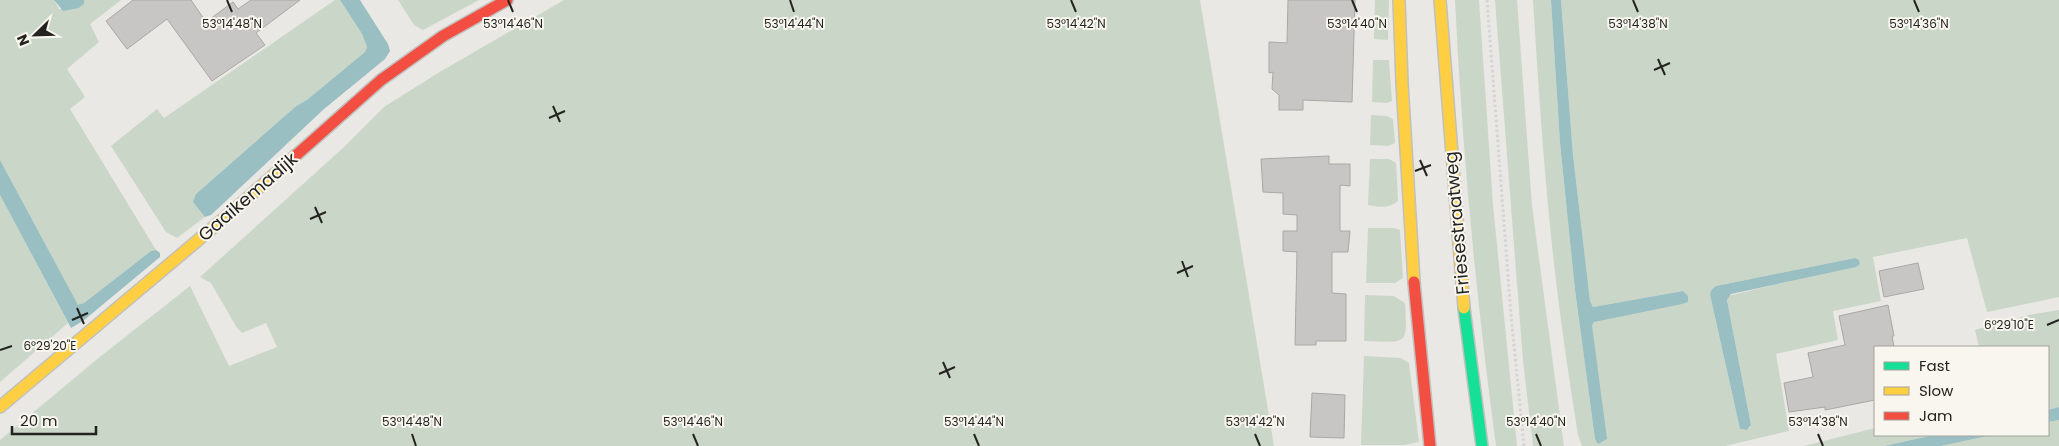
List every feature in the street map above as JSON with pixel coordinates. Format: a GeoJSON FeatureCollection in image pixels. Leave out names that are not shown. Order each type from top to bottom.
{"type":"FeatureCollection","features":[{"type":"Feature","properties":{"kind":"street","name":"Gaaikemadijk"},"geometry":{"type":"LineString","coordinates":[[0,407],[235,209],[381,80],[443,36],[506,0]]}},
{"type":"Feature","properties":{"kind":"street"},"geometry":{"type":"LineString","coordinates":[[1399,0],[1414,296],[1430,446]]}},
{"type":"Feature","properties":{"kind":"street","name":"Friesestraatweg"},"geometry":{"type":"LineString","coordinates":[[1440,0],[1462,290],[1472,385],[1482,446]]}},
{"type":"Feature","properties":{"kind":"path"},"geometry":{"type":"LineString","coordinates":[[1487,0],[1511,315],[1524,446]]}},
{"type":"Feature","properties":{"kind":"green space"},"geometry":{"type":"Polygon","coordinates":[[[0,0],[54,0],[59,9],[79,8],[84,4],[84,0],[121,0],[90,24],[99,42],[67,69],[85,97],[70,109],[156,250],[151,251],[78,306],[0,160],[0,0]]]}},
{"type":"Feature","properties":{"kind":"green space"},"geometry":{"type":"Polygon","coordinates":[[[335,0],[340,0],[362,34],[367,47],[365,52],[308,99],[295,107],[196,194],[205,217],[177,238],[166,232],[111,146],[157,109],[164,118],[335,0]]]}},
{"type":"Feature","properties":{"kind":"green space"},"geometry":{"type":"Polygon","coordinates":[[[398,0],[479,0],[423,30],[414,25],[398,0]]]}},
{"type":"Feature","properties":{"kind":"green space"},"geometry":{"type":"Polygon","coordinates":[[[564,0],[1200,0],[1274,446],[0,446],[0,440],[101,356],[190,286],[229,366],[277,347],[266,323],[242,333],[237,328],[211,283],[200,277],[343,148],[384,107],[438,73],[564,0]]]}},
{"type":"Feature","properties":{"kind":"green space"},"geometry":{"type":"Polygon","coordinates":[[[1375,0],[1389,0],[1388,40],[1374,39],[1375,0]]]}},
{"type":"Feature","properties":{"kind":"green space"},"geometry":{"type":"Polygon","coordinates":[[[1455,0],[1479,0],[1493,205],[1517,446],[1496,446],[1482,335],[1471,223],[1455,0]]]}},
{"type":"Feature","properties":{"kind":"green space"},"geometry":{"type":"Polygon","coordinates":[[[1495,0],[1517,0],[1532,206],[1564,446],[1533,446],[1523,361],[1495,0]]]}},
{"type":"Feature","properties":{"kind":"green space"},"geometry":{"type":"Polygon","coordinates":[[[1533,0],[1551,0],[1560,143],[1575,290],[1595,439],[1598,443],[1592,325],[1594,321],[1688,302],[1683,291],[1593,307],[1590,301],[1573,155],[1561,0],[2059,0],[2059,297],[1987,312],[1967,238],[1873,257],[1881,301],[1833,311],[1838,340],[1776,354],[1789,431],[1725,446],[1582,446],[1578,435],[1553,255],[1533,0]],[[1855,258],[1716,286],[1712,289],[1713,308],[1740,429],[1746,430],[1751,425],[1727,300],[1728,296],[1860,264],[1859,260],[1855,258]]]}},
{"type":"Feature","properties":{"kind":"green space"},"geometry":{"type":"Polygon","coordinates":[[[1373,60],[1389,60],[1392,101],[1387,103],[1372,102],[1373,60]]]}},
{"type":"Feature","properties":{"kind":"green space"},"geometry":{"type":"Polygon","coordinates":[[[1371,115],[1387,116],[1393,119],[1395,143],[1389,146],[1370,145],[1371,115]]]}},
{"type":"Feature","properties":{"kind":"green space"},"geometry":{"type":"Polygon","coordinates":[[[1370,159],[1389,159],[1396,163],[1398,201],[1394,204],[1384,207],[1368,205],[1370,159]]]}},
{"type":"Feature","properties":{"kind":"green space"},"geometry":{"type":"Polygon","coordinates":[[[0,195],[68,323],[0,382],[0,195]]]}},
{"type":"Feature","properties":{"kind":"green space"},"geometry":{"type":"Polygon","coordinates":[[[1368,228],[1394,228],[1400,230],[1403,278],[1395,283],[1366,283],[1368,228]]]}},
{"type":"Feature","properties":{"kind":"green space"},"geometry":{"type":"Polygon","coordinates":[[[1365,295],[1394,296],[1405,303],[1406,328],[1401,339],[1389,342],[1364,341],[1365,295]]]}},
{"type":"Feature","properties":{"kind":"green space"},"geometry":{"type":"Polygon","coordinates":[[[2059,310],[2059,407],[2049,410],[2049,346],[1979,346],[1975,330],[2029,315],[2059,310]]]}},
{"type":"Feature","properties":{"kind":"green space"},"geometry":{"type":"Polygon","coordinates":[[[1364,356],[1401,358],[1409,363],[1419,442],[1404,445],[1361,445],[1364,356]]]}},
{"type":"Feature","properties":{"kind":"green space"},"geometry":{"type":"Polygon","coordinates":[[[2059,420],[2059,446],[1941,446],[1987,436],[2049,436],[2049,422],[2059,420]]]}},
{"type":"Feature","properties":{"kind":"green space"},"geometry":{"type":"Polygon","coordinates":[[[1874,428],[1874,436],[1929,436],[1884,446],[1804,446],[1874,428]]]}},
{"type":"Feature","properties":{"kind":"water"},"geometry":{"type":"Polygon","coordinates":[[[54,0],[84,0],[84,4],[79,8],[63,11],[54,0]]]}},
{"type":"Feature","properties":{"kind":"water"},"geometry":{"type":"Polygon","coordinates":[[[340,0],[360,0],[388,44],[390,51],[385,59],[324,109],[211,215],[205,217],[193,202],[196,194],[295,107],[308,99],[365,52],[367,47],[362,34],[340,0]]]}},
{"type":"Feature","properties":{"kind":"water"},"geometry":{"type":"Polygon","coordinates":[[[1551,0],[1561,0],[1573,155],[1590,301],[1593,307],[1683,291],[1688,296],[1688,302],[1682,304],[1594,322],[1592,325],[1607,439],[1598,444],[1595,439],[1575,290],[1560,143],[1551,0]]]}},
{"type":"Feature","properties":{"kind":"water"},"geometry":{"type":"Polygon","coordinates":[[[0,160],[78,305],[84,303],[151,251],[156,250],[160,253],[160,257],[83,321],[71,328],[0,195],[0,160]]]}},
{"type":"Feature","properties":{"kind":"water"},"geometry":{"type":"Polygon","coordinates":[[[1855,258],[1859,260],[1860,264],[1856,267],[1731,294],[1727,300],[1751,425],[1747,430],[1740,429],[1710,294],[1712,289],[1716,286],[1855,258]]]}},
{"type":"Feature","properties":{"kind":"water"},"geometry":{"type":"Polygon","coordinates":[[[2059,407],[2059,420],[2049,422],[2049,410],[2059,407]]]}},
{"type":"Feature","properties":{"kind":"water"},"geometry":{"type":"Polygon","coordinates":[[[1929,436],[1987,436],[1941,446],[1884,446],[1929,436]]]}},
{"type":"Feature","properties":{"kind":"building"},"geometry":{"type":"Polygon","coordinates":[[[133,0],[191,0],[206,22],[233,2],[238,9],[251,0],[300,0],[256,33],[265,45],[212,81],[167,19],[127,49],[106,21],[133,0]]]}},
{"type":"Feature","properties":{"kind":"building"},"geometry":{"type":"Polygon","coordinates":[[[1288,0],[1355,0],[1352,102],[1303,100],[1303,110],[1279,110],[1279,95],[1272,89],[1273,72],[1269,73],[1269,42],[1287,43],[1288,0]]]}},
{"type":"Feature","properties":{"kind":"building"},"geometry":{"type":"Polygon","coordinates":[[[1329,156],[1329,164],[1350,164],[1350,186],[1340,185],[1340,231],[1350,231],[1348,252],[1332,252],[1332,293],[1346,294],[1346,341],[1316,341],[1316,345],[1295,345],[1297,252],[1283,251],[1283,231],[1297,231],[1297,215],[1283,214],[1283,193],[1263,192],[1261,159],[1329,156]]]}},
{"type":"Feature","properties":{"kind":"building"},"geometry":{"type":"Polygon","coordinates":[[[1918,263],[1924,289],[1884,297],[1879,271],[1918,263]]]}},
{"type":"Feature","properties":{"kind":"building"},"geometry":{"type":"Polygon","coordinates":[[[1888,305],[1894,336],[1892,336],[1894,346],[1874,346],[1874,400],[1825,410],[1825,407],[1789,412],[1784,383],[1813,377],[1808,353],[1845,345],[1839,316],[1888,305]]]}},
{"type":"Feature","properties":{"kind":"building"},"geometry":{"type":"Polygon","coordinates":[[[1312,393],[1345,395],[1344,438],[1310,437],[1312,393]]]}},
{"type":"Feature","properties":{"kind":"traffic: fast"},"geometry":{"type":"LineString","coordinates":[[1464,308],[1482,446]]}},
{"type":"Feature","properties":{"kind":"traffic: slow"},"geometry":{"type":"LineString","coordinates":[[1399,0],[1414,282]]}},
{"type":"Feature","properties":{"kind":"traffic: slow"},"geometry":{"type":"LineString","coordinates":[[1440,0],[1464,308]]}},
{"type":"Feature","properties":{"kind":"traffic: slow"},"geometry":{"type":"LineString","coordinates":[[0,407],[293,158]]}},
{"type":"Feature","properties":{"kind":"traffic: jam"},"geometry":{"type":"LineString","coordinates":[[293,158],[381,80],[443,36],[507,0]]}},
{"type":"Feature","properties":{"kind":"traffic: jam"},"geometry":{"type":"LineString","coordinates":[[1414,282],[1430,446]]}}]}
